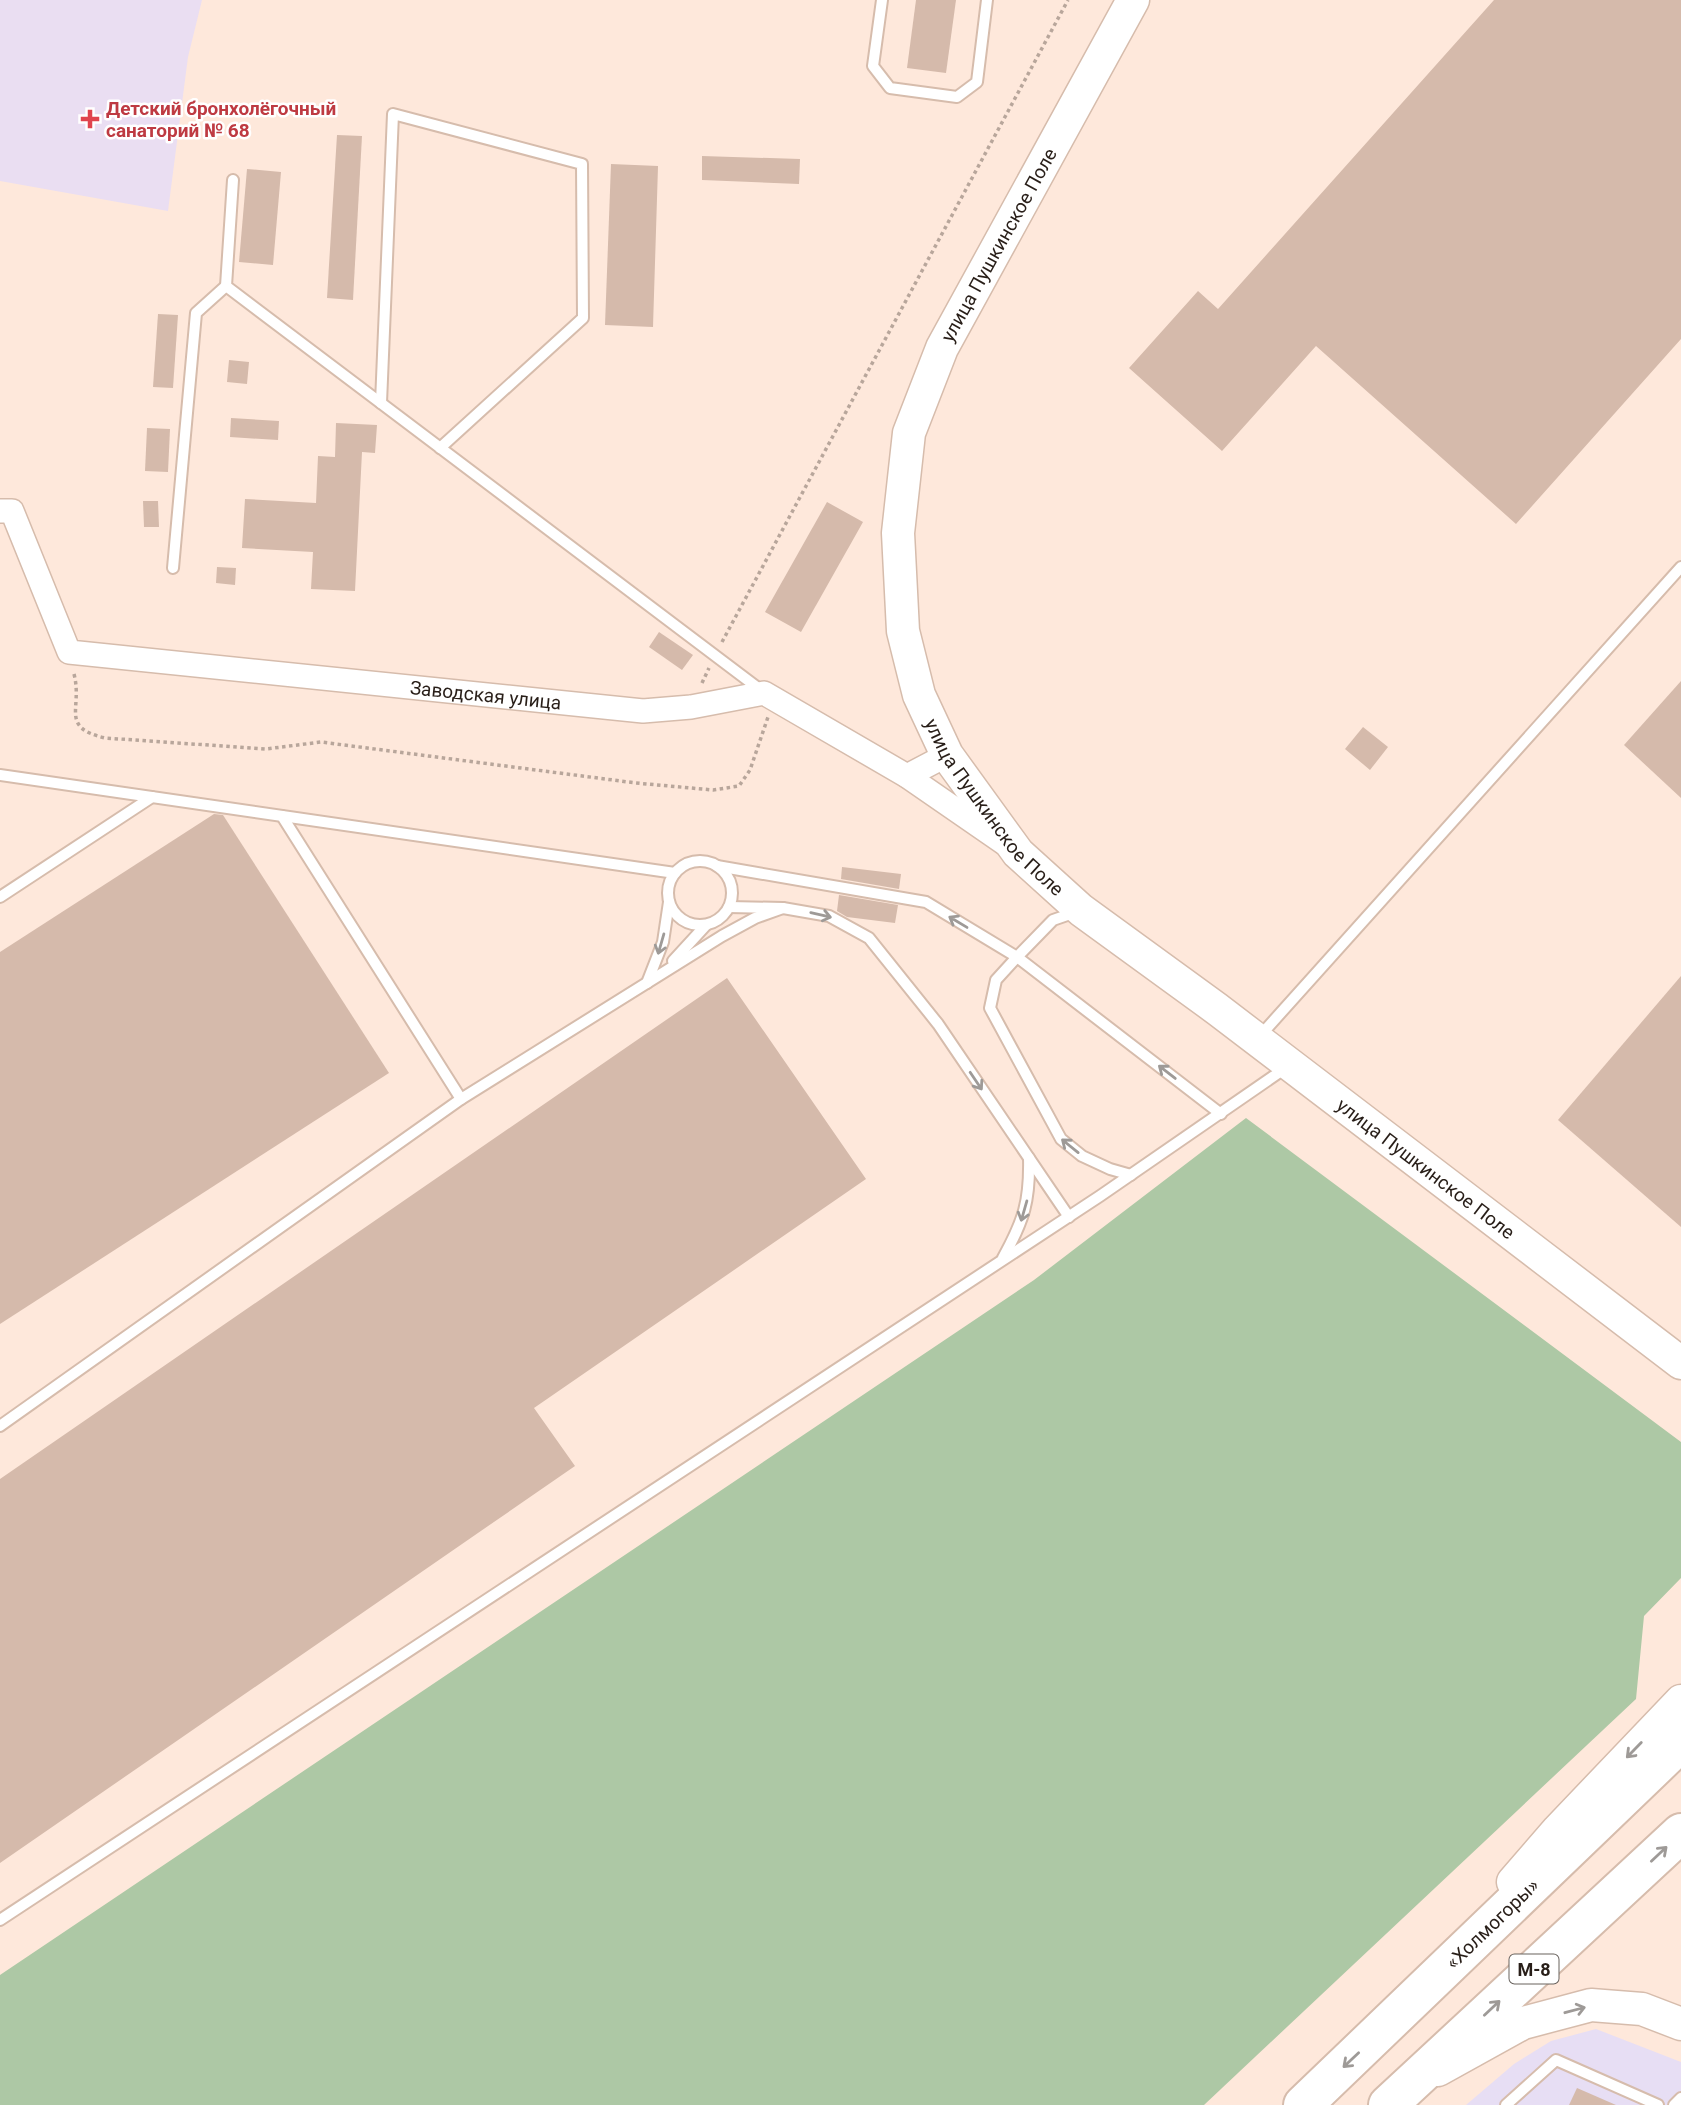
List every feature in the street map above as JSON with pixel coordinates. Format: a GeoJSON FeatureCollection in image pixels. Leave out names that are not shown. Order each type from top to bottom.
{"type":"FeatureCollection","features":[{"type":"Feature","properties":{"kind":"highway","name":"«Холмогоры»"},"geometry":{"type":"LineString","coordinates":[[1303,2105],[1681,1742]]}},
{"type":"Feature","properties":{"kind":"highway","name":"М-8"},"geometry":{"type":"LineString","coordinates":[[1396,2097],[1681,1833]]}},
{"type":"Feature","properties":{"kind":"main road","name":"улица Пушкинское Поле"},"geometry":{"type":"LineString","coordinates":[[1133,0],[942,348],[909,433],[898,533],[903,631],[919,695],[947,755],[1018,853],[1081,910],[1257,1039],[1681,1363]]}},
{"type":"Feature","properties":{"kind":"main road"},"geometry":{"type":"LineString","coordinates":[[1399,2015],[1558,1830],[1681,1701]]}},
{"type":"Feature","properties":{"kind":"main road"},"geometry":{"type":"LineString","coordinates":[[1396,2097],[1523,2023],[1591,2006],[1642,2009],[1681,2024]]}},
{"type":"Feature","properties":{"kind":"street"},"geometry":{"type":"LineString","coordinates":[[0,510],[12,511],[69,652]]}},
{"type":"Feature","properties":{"kind":"street","name":"Заводская улица"},"geometry":{"type":"LineString","coordinates":[[69,652],[643,711],[691,708],[770,696]]}},
{"type":"Feature","properties":{"kind":"street"},"geometry":{"type":"LineString","coordinates":[[770,696],[907,776],[1018,853]]}},
{"type":"Feature","properties":{"kind":"street"},"geometry":{"type":"LineString","coordinates":[[907,776],[947,755]]}},
{"type":"Feature","properties":{"kind":"lane"},"geometry":{"type":"LineString","coordinates":[[881,0],[873,66],[890,88],[957,97],[976,82],[987,0]]}},
{"type":"Feature","properties":{"kind":"lane"},"geometry":{"type":"LineString","coordinates":[[381,403],[393,114],[582,164],[583,318],[440,448]]}},
{"type":"Feature","properties":{"kind":"lane"},"geometry":{"type":"LineString","coordinates":[[173,568],[196,313],[226,286],[233,180]]}},
{"type":"Feature","properties":{"kind":"lane"},"geometry":{"type":"LineString","coordinates":[[226,286],[770,696]]}},
{"type":"Feature","properties":{"kind":"lane"},"geometry":{"type":"LineString","coordinates":[[1257,1039],[1681,567]]}},
{"type":"Feature","properties":{"kind":"lane"},"geometry":{"type":"LineString","coordinates":[[0,775],[675,873]]}},
{"type":"Feature","properties":{"kind":"lane"},"geometry":{"type":"LineString","coordinates":[[0,897],[152,797]]}},
{"type":"Feature","properties":{"kind":"lane"},"geometry":{"type":"LineString","coordinates":[[282,816],[461,1099]]}},
{"type":"Feature","properties":{"kind":"lane"},"geometry":{"type":"LineString","coordinates":[[647,983],[663,942],[669,902],[668,887],[675,873],[687,863],[702,861],[717,866],[926,902],[1036,970],[1221,1114]]}},
{"type":"Feature","properties":{"kind":"lane"},"geometry":{"type":"LineString","coordinates":[[647,983],[681,954],[706,925],[720,919],[729,907],[732,891],[728,877],[717,866]]}},
{"type":"Feature","properties":{"kind":"lane"},"geometry":{"type":"LineString","coordinates":[[669,902],[677,916],[690,924],[706,925]]}},
{"type":"Feature","properties":{"kind":"lane"},"geometry":{"type":"LineString","coordinates":[[729,907],[783,908],[829,916],[869,938],[938,1024],[1069,1217]]}},
{"type":"Feature","properties":{"kind":"lane"},"geometry":{"type":"LineString","coordinates":[[0,1426],[461,1099],[733,930],[755,918],[783,908]]}},
{"type":"Feature","properties":{"kind":"lane"},"geometry":{"type":"LineString","coordinates":[[1081,910],[1053,920],[1017,957],[996,980],[990,1008],[1061,1139],[1082,1156],[1131,1175]]}},
{"type":"Feature","properties":{"kind":"lane"},"geometry":{"type":"LineString","coordinates":[[0,1920],[1069,1217],[1290,1065]]}},
{"type":"Feature","properties":{"kind":"lane"},"geometry":{"type":"LineString","coordinates":[[1002,1260],[1024,1213],[1029,1189],[1029,1158]]}},
{"type":"Feature","properties":{"kind":"lane"},"geometry":{"type":"LineString","coordinates":[[1506,2105],[1556,2060],[1658,2105]]}},
{"type":"Feature","properties":{"kind":"lane"},"geometry":{"type":"LineString","coordinates":[[1674,2105],[1681,2098]]}},
{"type":"Feature","properties":{"kind":"path"},"geometry":{"type":"LineString","coordinates":[[691,708],[715,656],[1068,0]]}},
{"type":"Feature","properties":{"kind":"path"},"geometry":{"type":"LineString","coordinates":[[69,652],[76,679],[76,724],[85,733],[105,738],[266,749],[321,742],[636,783],[713,790],[739,786],[750,770],[770,696]]}},
{"type":"Feature","properties":{"kind":"shaded area","name":"Детский бронхолёгочный санаторий № 68"},"geometry":{"type":"Polygon","coordinates":[[[0,0],[202,0],[188,57],[168,211],[0,181],[0,0]]]}},
{"type":"Feature","properties":{"kind":"shaded area"},"geometry":{"type":"Polygon","coordinates":[[[1596,2029],[1681,2062],[1681,2105],[1466,2105],[1514,2064],[1551,2041],[1596,2029]]]}},
{"type":"Feature","properties":{"kind":"green space"},"geometry":{"type":"Polygon","coordinates":[[[1246,1118],[1681,1442],[1681,1578],[1644,1616],[1636,1699],[1204,2105],[0,2105],[0,1975],[1034,1280],[1246,1118]]]}},
{"type":"Feature","properties":{"kind":"building"},"geometry":{"type":"Polygon","coordinates":[[[916,0],[956,0],[946,73],[907,68],[916,0]]]}},
{"type":"Feature","properties":{"kind":"building"},"geometry":{"type":"Polygon","coordinates":[[[1494,0],[1681,0],[1681,339],[1516,524],[1316,346],[1222,451],[1129,368],[1198,291],[1218,309],[1494,0]]]}},
{"type":"Feature","properties":{"kind":"building"},"geometry":{"type":"Polygon","coordinates":[[[337,135],[362,136],[353,300],[327,298],[337,135]]]}},
{"type":"Feature","properties":{"kind":"building"},"geometry":{"type":"Polygon","coordinates":[[[702,156],[800,159],[799,184],[702,180],[702,156]]]}},
{"type":"Feature","properties":{"kind":"building"},"geometry":{"type":"Polygon","coordinates":[[[611,164],[658,166],[653,327],[605,325],[611,164]]]}},
{"type":"Feature","properties":{"kind":"building"},"geometry":{"type":"Polygon","coordinates":[[[247,169],[281,172],[273,265],[239,262],[247,169]]]}},
{"type":"Feature","properties":{"kind":"building"},"geometry":{"type":"Polygon","coordinates":[[[158,314],[178,315],[173,388],[153,387],[158,314]]]}},
{"type":"Feature","properties":{"kind":"building"},"geometry":{"type":"Polygon","coordinates":[[[229,360],[249,362],[247,384],[227,382],[229,360]]]}},
{"type":"Feature","properties":{"kind":"building"},"geometry":{"type":"Polygon","coordinates":[[[231,418],[279,421],[278,440],[230,437],[231,418]]]}},
{"type":"Feature","properties":{"kind":"building"},"geometry":{"type":"Polygon","coordinates":[[[336,423],[377,425],[375,453],[362,452],[355,591],[311,589],[313,552],[242,548],[245,499],[316,503],[318,456],[335,457],[336,423]]]}},
{"type":"Feature","properties":{"kind":"building"},"geometry":{"type":"Polygon","coordinates":[[[147,428],[170,429],[168,472],[145,471],[147,428]]]}},
{"type":"Feature","properties":{"kind":"building"},"geometry":{"type":"Polygon","coordinates":[[[143,501],[158,501],[159,527],[144,527],[143,501]]]}},
{"type":"Feature","properties":{"kind":"building"},"geometry":{"type":"Polygon","coordinates":[[[827,502],[863,522],[801,632],[765,612],[827,502]]]}},
{"type":"Feature","properties":{"kind":"building"},"geometry":{"type":"Polygon","coordinates":[[[217,567],[236,568],[235,585],[216,583],[217,567]]]}},
{"type":"Feature","properties":{"kind":"building"},"geometry":{"type":"Polygon","coordinates":[[[659,632],[693,655],[682,670],[649,647],[659,632]]]}},
{"type":"Feature","properties":{"kind":"building"},"geometry":{"type":"Polygon","coordinates":[[[1681,681],[1681,798],[1624,745],[1681,681]]]}},
{"type":"Feature","properties":{"kind":"building"},"geometry":{"type":"Polygon","coordinates":[[[1363,727],[1388,747],[1370,770],[1345,749],[1363,727]]]}},
{"type":"Feature","properties":{"kind":"building"},"geometry":{"type":"Polygon","coordinates":[[[214,814],[223,815],[389,1073],[0,1324],[0,952],[214,814]]]}},
{"type":"Feature","properties":{"kind":"building"},"geometry":{"type":"Polygon","coordinates":[[[842,867],[901,874],[899,889],[841,879],[842,867]]]}},
{"type":"Feature","properties":{"kind":"building"},"geometry":{"type":"Polygon","coordinates":[[[839,895],[898,905],[895,923],[847,917],[837,911],[839,895]]]}},
{"type":"Feature","properties":{"kind":"building"},"geometry":{"type":"Polygon","coordinates":[[[1681,976],[1681,1227],[1558,1120],[1681,976]]]}},
{"type":"Feature","properties":{"kind":"building"},"geometry":{"type":"Polygon","coordinates":[[[727,978],[866,1179],[534,1408],[575,1466],[0,1863],[0,1479],[727,978]]]}},
{"type":"Feature","properties":{"kind":"building"},"geometry":{"type":"Polygon","coordinates":[[[1577,2088],[1616,2105],[1569,2105],[1577,2088]]]}},
{"type":"Feature","properties":{"kind":"place","name":"Детский бронхолёгочный санаторий № 68"},"geometry":{"type":"Point","coordinates":[90,119]}}]}
